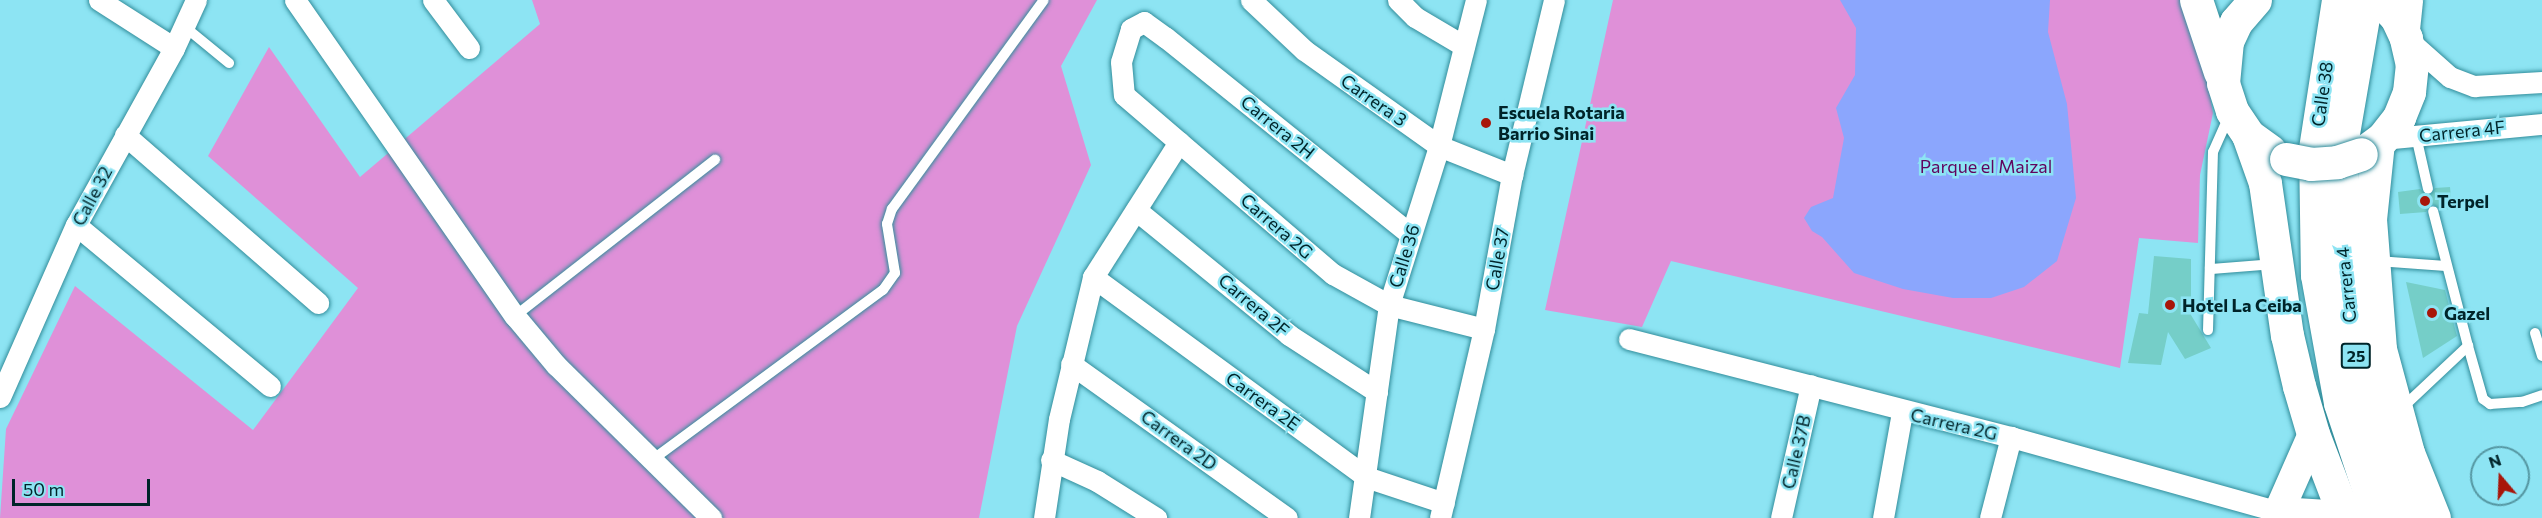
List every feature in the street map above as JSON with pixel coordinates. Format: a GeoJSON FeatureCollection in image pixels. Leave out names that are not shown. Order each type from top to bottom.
{"type":"FeatureCollection","features":[{"type":"Feature","properties":{"kind":"main road"},"geometry":{"type":"LineString","coordinates":[[2196,0],[2235,110],[2265,183],[2279,263],[2287,334],[2313,434],[2344,517]]}},
{"type":"Feature","properties":{"kind":"main road"},"geometry":{"type":"LineString","coordinates":[[2255,0],[2236,22],[2227,41],[2235,110],[2286,159],[2320,164],[2374,145],[2399,117],[2409,92],[2412,65],[2405,23],[2380,0]]}},
{"type":"Feature","properties":{"kind":"main road","name":"Calle 38"},"geometry":{"type":"LineString","coordinates":[[2326,188],[2319,108],[2338,0]]}},
{"type":"Feature","properties":{"kind":"main road","name":"Calle 38"},"geometry":{"type":"LineString","coordinates":[[2326,188],[2366,0]]}},
{"type":"Feature","properties":{"kind":"main road"},"geometry":{"type":"LineString","coordinates":[[2374,145],[2370,219],[2371,260],[2380,349],[2396,415],[2434,518]]}},
{"type":"Feature","properties":{"kind":"main road","name":"Carrera 4"},"geometry":{"type":"LineString","coordinates":[[2326,188],[2317,275],[2329,353],[2353,449],[2378,518]]}},
{"type":"Feature","properties":{"kind":"main road","name":"Carrera 4"},"geometry":{"type":"LineString","coordinates":[[2326,188],[2356,358],[2384,457],[2408,518]]}},
{"type":"Feature","properties":{"kind":"street"},"geometry":{"type":"LineString","coordinates":[[99,0],[174,48]]}},
{"type":"Feature","properties":{"kind":"street","name":"Calle 32"},"geometry":{"type":"LineString","coordinates":[[1,393],[76,225],[174,48],[196,0]]}},
{"type":"Feature","properties":{"kind":"street"},"geometry":{"type":"LineString","coordinates":[[295,0],[514,316],[556,365],[711,518]]}},
{"type":"Feature","properties":{"kind":"street"},"geometry":{"type":"LineString","coordinates":[[433,0],[469,48]]}},
{"type":"Feature","properties":{"kind":"street","name":"Carrera 3"},"geometry":{"type":"LineString","coordinates":[[1251,0],[1304,50],[1439,146],[1512,175]]}},
{"type":"Feature","properties":{"kind":"street"},"geometry":{"type":"LineString","coordinates":[[1398,0],[1415,18],[1464,46]]}},
{"type":"Feature","properties":{"kind":"street","name":"Calle 36"},"geometry":{"type":"LineString","coordinates":[[1359,518],[1389,305],[1439,146],[1476,0]]}},
{"type":"Feature","properties":{"kind":"street","name":"Calle 37"},"geometry":{"type":"LineString","coordinates":[[1442,510],[1484,328],[1512,175],[1554,0]]}},
{"type":"Feature","properties":{"kind":"street","name":"Carrera 2G"},"geometry":{"type":"LineString","coordinates":[[1144,22],[1131,29],[1121,62],[1124,95],[1333,274],[1389,305],[1484,328]]}},
{"type":"Feature","properties":{"kind":"street","name":"Carrera 2H"},"geometry":{"type":"LineString","coordinates":[[1144,22],[1410,234]]}},
{"type":"Feature","properties":{"kind":"street"},"geometry":{"type":"LineString","coordinates":[[2405,23],[2425,58],[2450,77],[2474,86],[2542,82]]}},
{"type":"Feature","properties":{"kind":"street","name":"Carrera 4F"},"geometry":{"type":"LineString","coordinates":[[2374,145],[2416,136],[2542,124]]}},
{"type":"Feature","properties":{"kind":"street"},"geometry":{"type":"LineString","coordinates":[[125,135],[318,303]]}},
{"type":"Feature","properties":{"kind":"street"},"geometry":{"type":"LineString","coordinates":[[1044,518],[1051,459],[1071,363],[1093,277],[1179,142]]}},
{"type":"Feature","properties":{"kind":"street","name":"Carrera 2F"},"geometry":{"type":"LineString","coordinates":[[1136,210],[1288,335],[1377,392]]}},
{"type":"Feature","properties":{"kind":"street"},"geometry":{"type":"LineString","coordinates":[[76,225],[270,386]]}},
{"type":"Feature","properties":{"kind":"street","name":"Carrera 2E"},"geometry":{"type":"LineString","coordinates":[[1093,277],[1366,477],[1442,510]]}},
{"type":"Feature","properties":{"kind":"street","name":"Carrera 2G"},"geometry":{"type":"LineString","coordinates":[[1629,339],[1811,385],[1902,412],[2011,437],[2277,515]]}},
{"type":"Feature","properties":{"kind":"street","name":"Carrera 2D"},"geometry":{"type":"LineString","coordinates":[[1071,363],[1287,518]]}},
{"type":"Feature","properties":{"kind":"street","name":"Calle 37B"},"geometry":{"type":"LineString","coordinates":[[1781,518],[1811,385]]}},
{"type":"Feature","properties":{"kind":"street"},"geometry":{"type":"LineString","coordinates":[[1883,518],[1902,412]]}},
{"type":"Feature","properties":{"kind":"street"},"geometry":{"type":"LineString","coordinates":[[2313,434],[2277,515],[2344,517]]}},
{"type":"Feature","properties":{"kind":"street"},"geometry":{"type":"LineString","coordinates":[[1990,518],[2011,437]]}},
{"type":"Feature","properties":{"kind":"street"},"geometry":{"type":"LineString","coordinates":[[1051,459],[1097,481],[1156,518]]}},
{"type":"Feature","properties":{"kind":"lane"},"geometry":{"type":"LineString","coordinates":[[652,460],[883,290],[895,273],[887,224],[892,209],[1044,0]]}},
{"type":"Feature","properties":{"kind":"lane"},"geometry":{"type":"LineString","coordinates":[[185,27],[229,63]]}},
{"type":"Feature","properties":{"kind":"lane"},"geometry":{"type":"LineString","coordinates":[[2208,330],[2213,152],[2223,123],[2235,110]]}},
{"type":"Feature","properties":{"kind":"lane"},"geometry":{"type":"LineString","coordinates":[[2416,136],[2428,189]]}},
{"type":"Feature","properties":{"kind":"lane"},"geometry":{"type":"LineString","coordinates":[[514,316],[715,160]]}},
{"type":"Feature","properties":{"kind":"lane"},"geometry":{"type":"LineString","coordinates":[[2433,211],[2483,399],[2490,404],[2522,402],[2542,395]]}},
{"type":"Feature","properties":{"kind":"lane"},"geometry":{"type":"LineString","coordinates":[[2371,260],[2446,266]]}},
{"type":"Feature","properties":{"kind":"lane"},"geometry":{"type":"LineString","coordinates":[[2210,268],[2279,263]]}},
{"type":"Feature","properties":{"kind":"lane"},"geometry":{"type":"LineString","coordinates":[[2535,333],[2542,356]]}},
{"type":"Feature","properties":{"kind":"lane"},"geometry":{"type":"LineString","coordinates":[[2396,415],[2468,346]]}},
{"type":"Feature","properties":{"kind":"green space"},"geometry":{"type":"Polygon","coordinates":[[[532,0],[1097,0],[1061,66],[1091,165],[1017,326],[979,518],[0,518],[6,429],[75,286],[253,430],[358,288],[208,156],[269,47],[360,177],[540,24],[532,0]]]}},
{"type":"Feature","properties":{"kind":"green space","name":"Parque el Maizal"},"geometry":{"type":"Polygon","coordinates":[[[1613,0],[2180,0],[2203,57],[2213,113],[2200,175],[2198,243],[2139,238],[2120,368],[1671,261],[1642,327],[1545,310],[1613,0]]]}},
{"type":"Feature","properties":{"kind":"water"},"geometry":{"type":"Polygon","coordinates":[[[1840,0],[2050,0],[2048,32],[2067,104],[2076,198],[2057,261],[2024,287],[1991,298],[1953,298],[1903,289],[1854,273],[1822,237],[1812,231],[1804,218],[1811,207],[1833,198],[1844,138],[1836,108],[1855,75],[1856,28],[1840,0]]]}},
{"type":"Feature","properties":{"kind":"building","name":"Terpel"},"geometry":{"type":"Polygon","coordinates":[[[2450,187],[2452,209],[2441,210],[2432,204],[2426,212],[2400,214],[2398,192],[2420,189],[2429,196],[2435,188],[2450,187]]]}},
{"type":"Feature","properties":{"kind":"building","name":"Hotel La Ceiba"},"geometry":{"type":"Polygon","coordinates":[[[2154,256],[2191,259],[2191,315],[2211,348],[2185,359],[2168,332],[2161,365],[2128,363],[2139,313],[2148,314],[2154,256]]]}},
{"type":"Feature","properties":{"kind":"building","name":"Gazel"},"geometry":{"type":"Polygon","coordinates":[[[2406,282],[2445,290],[2457,336],[2423,358],[2406,282]]]}},
{"type":"Feature","properties":{"kind":"place","name":"Escuela Rotaria Barrio Sinai"},"geometry":{"type":"Point","coordinates":[1486,123]}},
{"type":"Feature","properties":{"kind":"place","name":"Terpel"},"geometry":{"type":"Point","coordinates":[2425,201]}},
{"type":"Feature","properties":{"kind":"place","name":"Hotel La Ceiba"},"geometry":{"type":"Point","coordinates":[2170,305]}},
{"type":"Feature","properties":{"kind":"place","name":"Gazel"},"geometry":{"type":"Point","coordinates":[2432,313]}}]}
